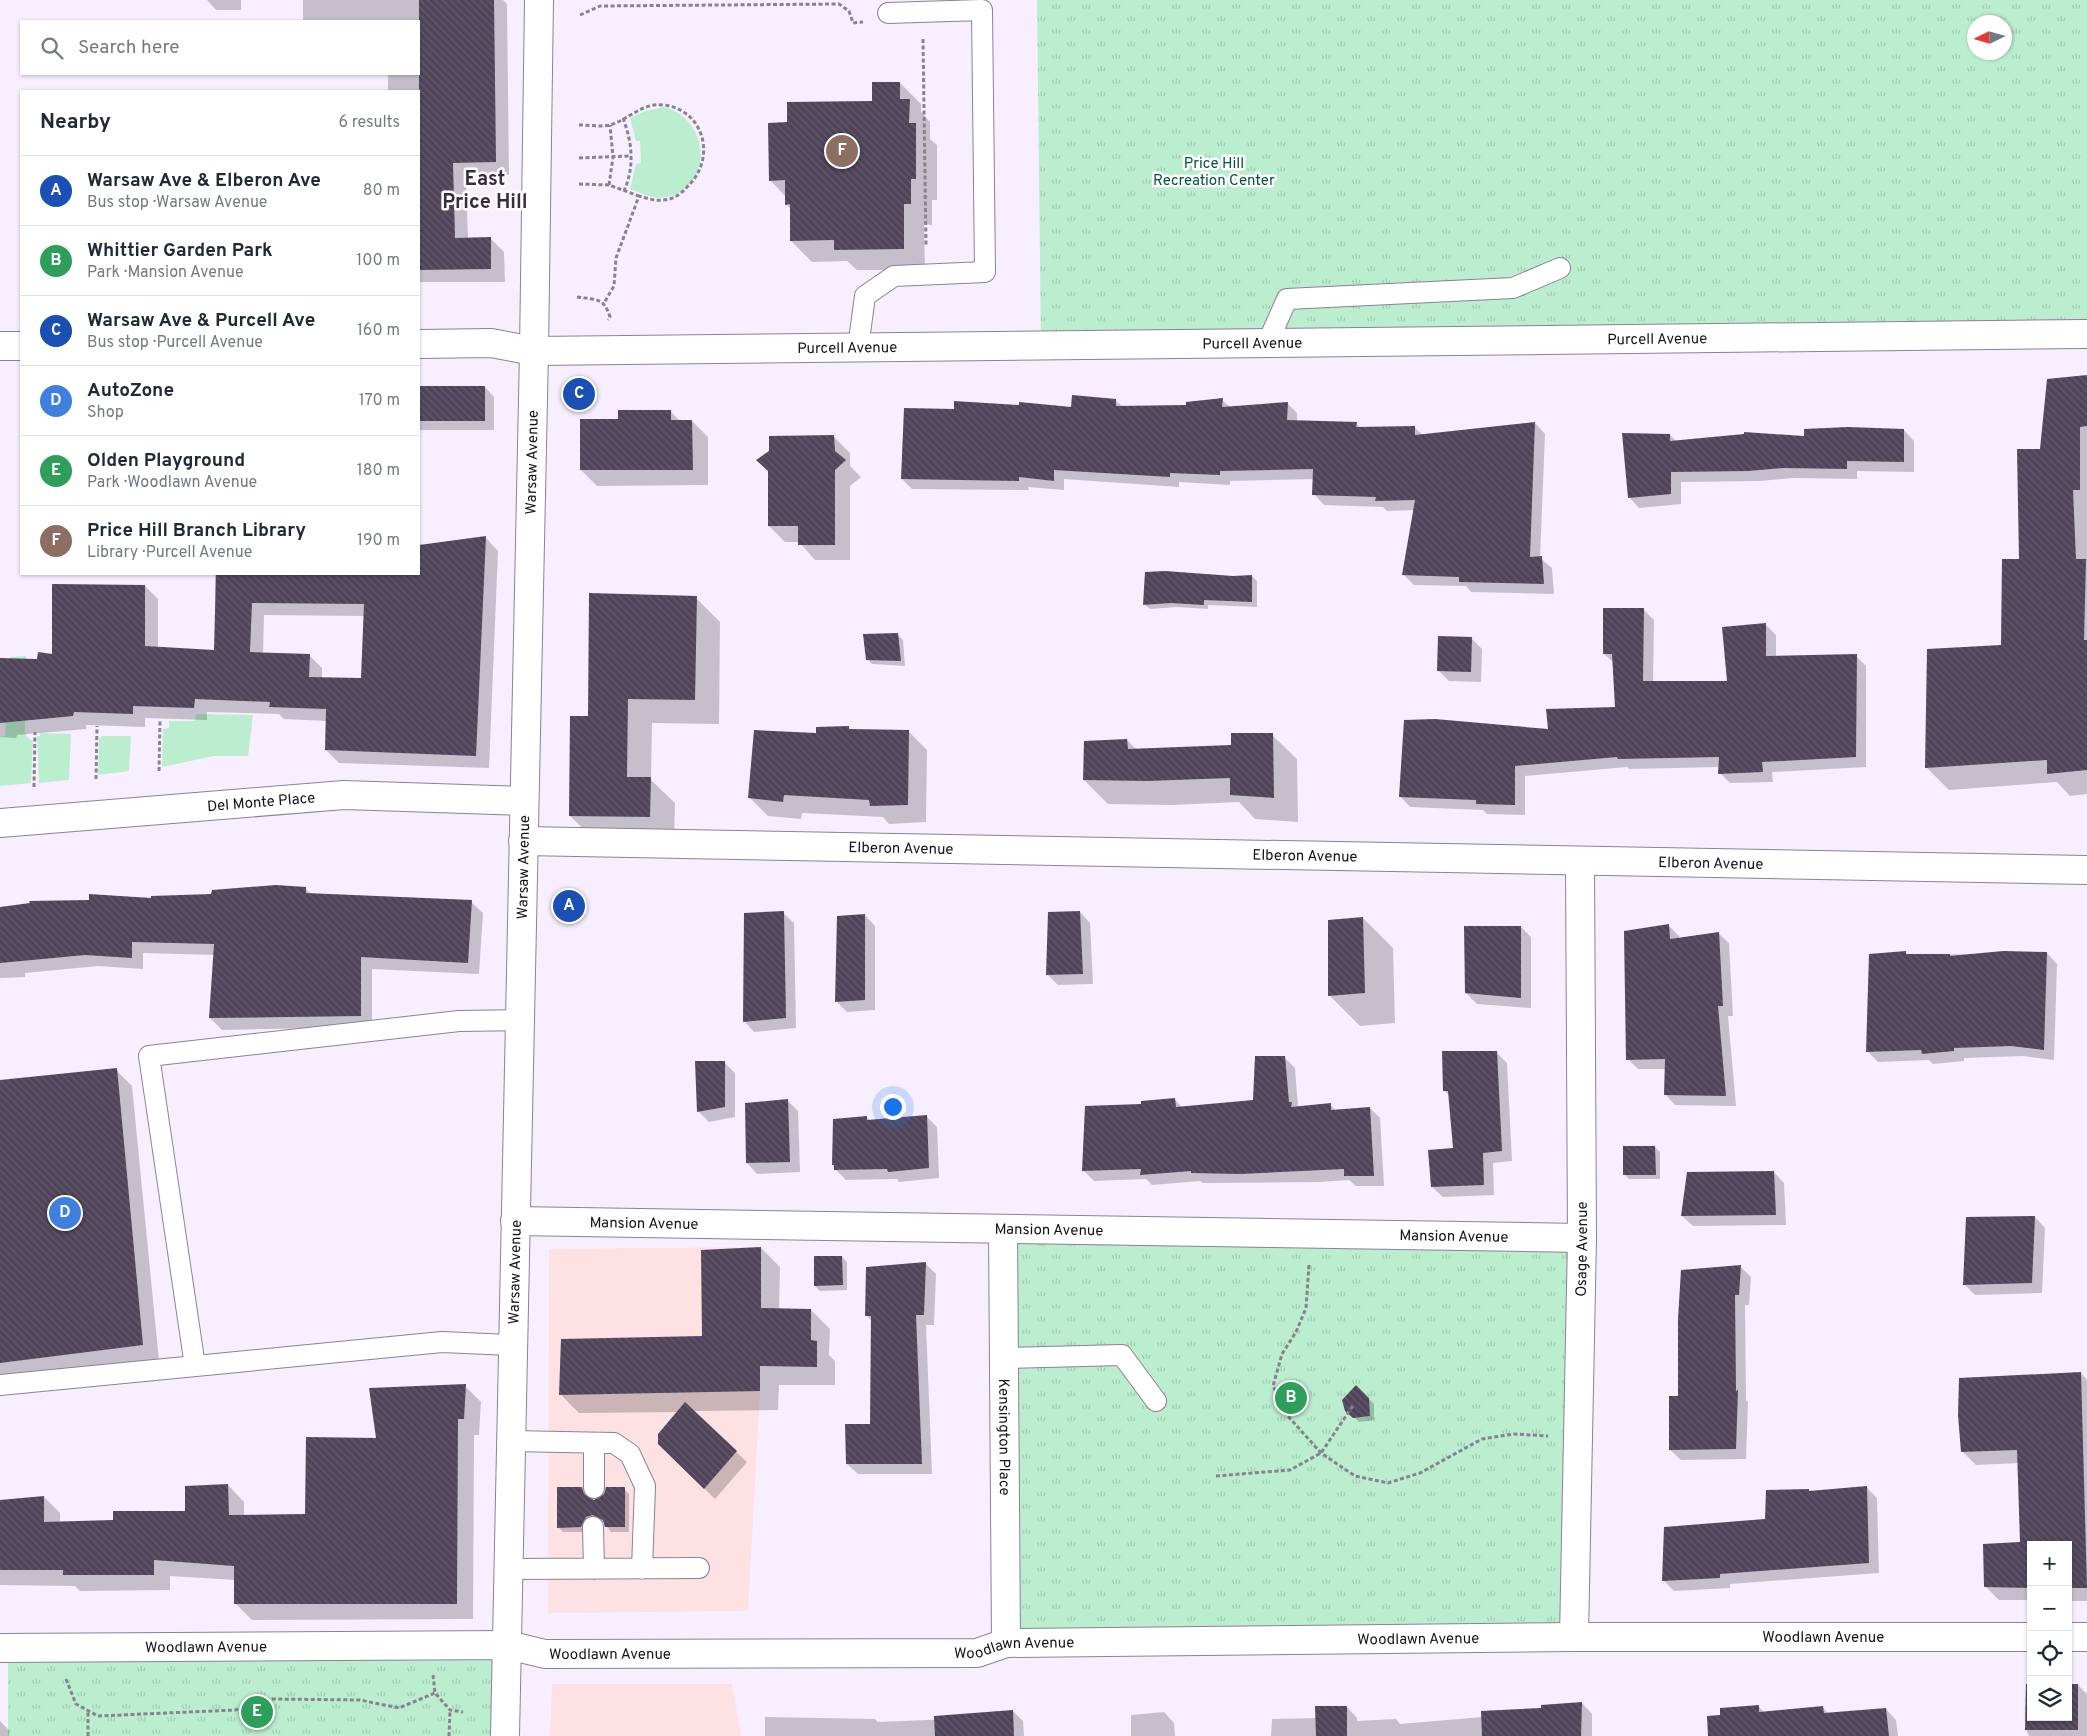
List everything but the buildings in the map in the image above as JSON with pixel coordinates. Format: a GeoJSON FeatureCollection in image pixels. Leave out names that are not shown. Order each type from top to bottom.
{"type":"FeatureCollection","features":[{"type":"Feature","properties":{"kind":"street","name":"Warsaw Avenue"},"geometry":{"type":"LineString","coordinates":[[505,1736],[534,352],[539,0]]}},
{"type":"Feature","properties":{"kind":"street","name":"Purcell Avenue"},"geometry":{"type":"LineString","coordinates":[[420,344],[491,343],[534,352],[2087,334]]}},
{"type":"Feature","properties":{"kind":"street"},"geometry":{"type":"LineString","coordinates":[[0,346],[20,346]]}},
{"type":"Feature","properties":{"kind":"street","name":"Del Monte Place"},"geometry":{"type":"LineString","coordinates":[[0,823],[344,795],[524,802]]}},
{"type":"Feature","properties":{"kind":"street","name":"Elberon Avenue"},"geometry":{"type":"LineString","coordinates":[[523,841],[2087,870]]}},
{"type":"Feature","properties":{"kind":"street","name":"Osage Avenue"},"geometry":{"type":"LineString","coordinates":[[1574,1637],[1582,1238],[1580,862]]}},
{"type":"Feature","properties":{"kind":"street","name":"Mansion Avenue"},"geometry":{"type":"LineString","coordinates":[[515,1221],[1582,1238]]}},
{"type":"Feature","properties":{"kind":"street","name":"Kensington Place"},"geometry":{"type":"LineString","coordinates":[[1003,1229],[1006,1644]]}},
{"type":"Feature","properties":{"kind":"street","name":"Woodlawn Avenue"},"geometry":{"type":"LineString","coordinates":[[0,1648],[508,1645],[545,1654],[977,1652],[1006,1644],[1574,1637],[2027,1637]]}},
{"type":"Feature","properties":{"kind":"street"},"geometry":{"type":"LineString","coordinates":[[2072,1637],[2087,1637]]}},
{"type":"Feature","properties":{"kind":"lane"},"geometry":{"type":"LineString","coordinates":[[858,348],[865,296],[894,276],[985,272],[982,10],[888,13]]}},
{"type":"Feature","properties":{"kind":"lane"},"geometry":{"type":"LineString","coordinates":[[1268,344],[1287,299],[1513,288],[1560,268]]}},
{"type":"Feature","properties":{"kind":"lane"},"geometry":{"type":"LineString","coordinates":[[195,1366],[149,1056],[459,1021],[519,1020]]}},
{"type":"Feature","properties":{"kind":"lane"},"geometry":{"type":"LineString","coordinates":[[0,1385],[442,1342],[512,1345]]}},
{"type":"Feature","properties":{"kind":"lane"},"geometry":{"type":"LineString","coordinates":[[1004,1358],[1122,1355],[1156,1401]]}},
{"type":"Feature","properties":{"kind":"lane"},"geometry":{"type":"LineString","coordinates":[[511,1441],[614,1443],[630,1454],[644,1483],[642,1569]]}},
{"type":"Feature","properties":{"kind":"lane"},"geometry":{"type":"LineString","coordinates":[[594,1443],[594,1488]]}},
{"type":"Feature","properties":{"kind":"lane"},"geometry":{"type":"LineString","coordinates":[[593,1528],[594,1570]]}},
{"type":"Feature","properties":{"kind":"lane"},"geometry":{"type":"LineString","coordinates":[[509,1570],[699,1568]]}},
{"type":"Feature","properties":{"kind":"path"},"geometry":{"type":"LineString","coordinates":[[580,15],[600,6],[839,4],[849,11],[853,23],[869,22]]}},
{"type":"Feature","properties":{"kind":"path"},"geometry":{"type":"LineString","coordinates":[[923,35],[926,253]]}},
{"type":"Feature","properties":{"kind":"path"},"geometry":{"type":"LineString","coordinates":[[579,125],[610,125],[652,105],[663,104],[686,114],[696,124],[703,138],[704,160],[697,177],[680,195],[660,200],[639,196],[609,185],[579,184]]}},
{"type":"Feature","properties":{"kind":"path"},"geometry":{"type":"LineString","coordinates":[[624,118],[630,136],[631,156],[631,176],[624,191]]}},
{"type":"Feature","properties":{"kind":"path"},"geometry":{"type":"LineString","coordinates":[[609,185],[613,157],[610,125]]}},
{"type":"Feature","properties":{"kind":"path"},"geometry":{"type":"LineString","coordinates":[[579,158],[631,156]]}},
{"type":"Feature","properties":{"kind":"path"},"geometry":{"type":"LineString","coordinates":[[604,303],[614,286],[616,258],[639,196]]}},
{"type":"Feature","properties":{"kind":"path"},"geometry":{"type":"LineString","coordinates":[[578,297],[602,301],[610,317],[607,322]]}},
{"type":"Feature","properties":{"kind":"path"},"geometry":{"type":"LineString","coordinates":[[159,771],[160,720]]}},
{"type":"Feature","properties":{"kind":"path"},"geometry":{"type":"LineString","coordinates":[[96,779],[97,726]]}},
{"type":"Feature","properties":{"kind":"path"},"geometry":{"type":"LineString","coordinates":[[34,787],[35,732]]}},
{"type":"Feature","properties":{"kind":"path"},"geometry":{"type":"LineString","coordinates":[[1311,1234],[1306,1308],[1296,1332],[1282,1354],[1274,1386],[1287,1415],[1321,1453],[1355,1476],[1388,1483],[1420,1473],[1482,1439],[1514,1434],[1578,1438]]}},
{"type":"Feature","properties":{"kind":"path"},"geometry":{"type":"LineString","coordinates":[[1216,1476],[1290,1470],[1321,1453],[1354,1404]]}},
{"type":"Feature","properties":{"kind":"path"},"geometry":{"type":"LineString","coordinates":[[433,1673],[435,1693],[450,1710],[463,1712]]}},
{"type":"Feature","properties":{"kind":"path"},"geometry":{"type":"LineString","coordinates":[[64,1676],[76,1704],[98,1716],[235,1710],[272,1699],[360,1700],[399,1708],[435,1693]]}},
{"type":"Feature","properties":{"kind":"path"},"geometry":{"type":"LineString","coordinates":[[450,1710],[450,1736]]}},
{"type":"Feature","properties":{"kind":"path"},"geometry":{"type":"LineString","coordinates":[[88,1711],[88,1736]]}},
{"type":"Feature","properties":{"kind":"shaded area"},"geometry":{"type":"Polygon","coordinates":[[[761,1247],[760,1391],[748,1611],[548,1613],[549,1249],[761,1247]]]}},
{"type":"Feature","properties":{"kind":"shaded area"},"geometry":{"type":"Polygon","coordinates":[[[552,1684],[732,1684],[741,1736],[550,1736],[552,1684]]]}},
{"type":"Feature","properties":{"kind":"green space","name":"Price Hill Recreation Center"},"geometry":{"type":"Polygon","coordinates":[[[1037,0],[2087,0],[2087,334],[1041,346],[1037,0]]]}},
{"type":"Feature","properties":{"kind":"green space"},"geometry":{"type":"Polygon","coordinates":[[[664,107],[680,114],[692,126],[699,140],[701,156],[698,171],[690,184],[677,193],[656,198],[630,189],[636,164],[641,163],[640,141],[636,141],[630,118],[645,111],[664,107]]]}},
{"type":"Feature","properties":{"kind":"green space"},"geometry":{"type":"Polygon","coordinates":[[[26,656],[25,732],[27,737],[33,741],[31,783],[0,786],[0,737],[5,736],[10,657],[26,656]]]}},
{"type":"Feature","properties":{"kind":"green space"},"geometry":{"type":"Polygon","coordinates":[[[196,714],[253,715],[248,756],[214,756],[162,767],[163,729],[169,728],[169,721],[195,721],[196,714]]]}},
{"type":"Feature","properties":{"kind":"green space"},"geometry":{"type":"Polygon","coordinates":[[[40,733],[71,734],[69,780],[39,783],[37,736],[40,736],[40,733]]]}},
{"type":"Feature","properties":{"kind":"green space"},"geometry":{"type":"Polygon","coordinates":[[[102,736],[131,736],[129,771],[98,775],[99,739],[102,736]]]}},
{"type":"Feature","properties":{"kind":"green space"},"geometry":{"type":"Polygon","coordinates":[[[1003,1229],[1582,1238],[1574,1637],[1006,1643],[1003,1229]]]}},
{"type":"Feature","properties":{"kind":"green space"},"geometry":{"type":"Polygon","coordinates":[[[508,1645],[505,1736],[8,1736],[8,1648],[508,1645]]]}},
{"type":"Feature","properties":{"kind":"place","name":"Price Hill Branch Library"},"geometry":{"type":"Point","coordinates":[842,151]}},
{"type":"Feature","properties":{"kind":"place","name":"Warsaw Ave & Purcell Ave"},"geometry":{"type":"Point","coordinates":[579,394]}},
{"type":"Feature","properties":{"kind":"place","name":"Warsaw Ave & Elberon Ave"},"geometry":{"type":"Point","coordinates":[569,906]}},
{"type":"Feature","properties":{"kind":"place","name":"AutoZone"},"geometry":{"type":"Point","coordinates":[65,1213]}},
{"type":"Feature","properties":{"kind":"place","name":"Whittier Garden Park"},"geometry":{"type":"Point","coordinates":[1291,1398]}},
{"type":"Feature","properties":{"kind":"place","name":"Olden Playground"},"geometry":{"type":"Point","coordinates":[257,1712]}},
{"type":"Feature","properties":{"kind":"district","name":"East Price Hill"},"geometry":{"type":"Point","coordinates":[485,190]}}]}
